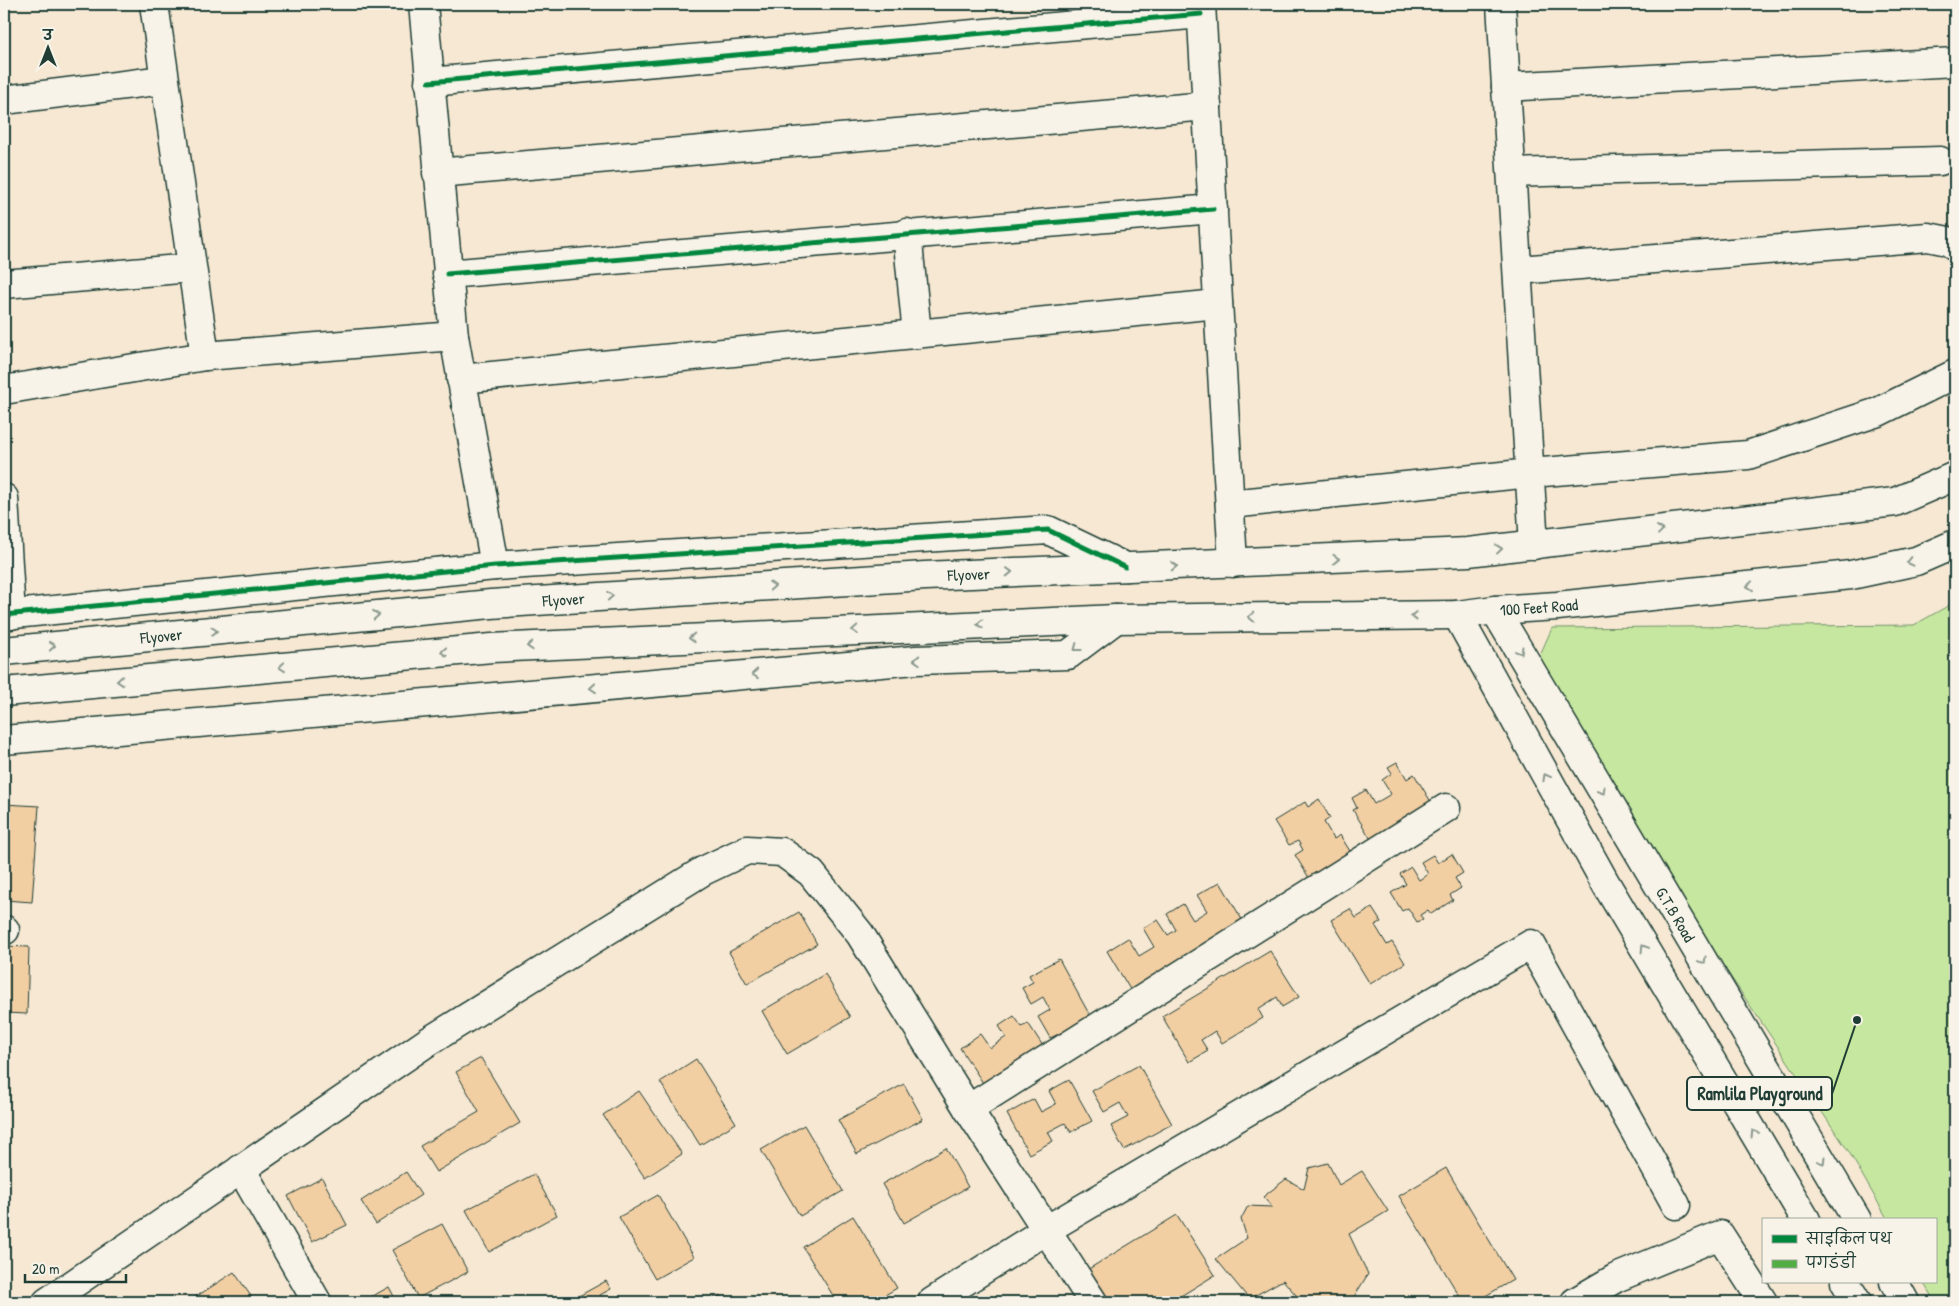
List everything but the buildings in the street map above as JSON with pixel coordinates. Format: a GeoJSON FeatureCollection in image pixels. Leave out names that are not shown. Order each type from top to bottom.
{"type":"FeatureCollection","features":[{"type":"Feature","properties":{"kind":"street"},"geometry":{"type":"LineString","coordinates":[[154,4],[205,356]]}},
{"type":"Feature","properties":{"kind":"street"},"geometry":{"type":"LineString","coordinates":[[423,4],[437,173],[454,336],[496,566]]}},
{"type":"Feature","properties":{"kind":"street"},"geometry":{"type":"LineString","coordinates":[[1501,4],[1534,545]]}},
{"type":"Feature","properties":{"kind":"street"},"geometry":{"type":"LineString","coordinates":[[430,82],[1201,9],[1233,563]]}},
{"type":"Feature","properties":{"kind":"street"},"geometry":{"type":"LineString","coordinates":[[1506,86],[1955,62]]}},
{"type":"Feature","properties":{"kind":"street"},"geometry":{"type":"LineString","coordinates":[[4,100],[164,80]]}},
{"type":"Feature","properties":{"kind":"street"},"geometry":{"type":"LineString","coordinates":[[437,173],[1207,106]]}},
{"type":"Feature","properties":{"kind":"street"},"geometry":{"type":"LineString","coordinates":[[1512,173],[1940,161]]}},
{"type":"Feature","properties":{"kind":"street"},"geometry":{"type":"LineString","coordinates":[[447,274],[1213,209]]}},
{"type":"Feature","properties":{"kind":"street"},"geometry":{"type":"LineString","coordinates":[[908,234],[917,334]]}},
{"type":"Feature","properties":{"kind":"street"},"geometry":{"type":"LineString","coordinates":[[1518,270],[1928,237],[1948,241],[1955,246]]}},
{"type":"Feature","properties":{"kind":"street"},"geometry":{"type":"LineString","coordinates":[[4,284],[191,268]]}},
{"type":"Feature","properties":{"kind":"street"},"geometry":{"type":"LineString","coordinates":[[461,379],[1218,304]]}},
{"type":"Feature","properties":{"kind":"street"},"geometry":{"type":"LineString","coordinates":[[4,390],[205,356],[454,336]]}},
{"type":"Feature","properties":{"kind":"street"},"geometry":{"type":"LineString","coordinates":[[1230,504],[1531,473],[1748,455],[1878,412],[1955,374]]}},
{"type":"Feature","properties":{"kind":"street"},"geometry":{"type":"LineString","coordinates":[[4,498],[7,615],[496,566],[1048,530],[1125,567],[1468,552],[1895,502],[1955,476]]}},
{"type":"Feature","properties":{"kind":"street","name":"100 Feet Road"},"geometry":{"type":"LineString","coordinates":[[1116,618],[1458,615],[1851,575],[1916,560],[1955,544]]}},
{"type":"Feature","properties":{"kind":"street","name":"Flyover"},"geometry":{"type":"LineString","coordinates":[[4,651],[492,604],[925,576],[1125,567]]}},
{"type":"Feature","properties":{"kind":"street","name":"G.T.B Road"},"geometry":{"type":"LineString","coordinates":[[1495,610],[1856,1218]]}},
{"type":"Feature","properties":{"kind":"street"},"geometry":{"type":"LineString","coordinates":[[1458,615],[1606,884],[1805,1218]]}},
{"type":"Feature","properties":{"kind":"street"},"geometry":{"type":"LineString","coordinates":[[4,692],[492,648],[1116,618]]}},
{"type":"Feature","properties":{"kind":"street"},"geometry":{"type":"LineString","coordinates":[[4,740],[916,660],[1068,655],[1116,618]]}},
{"type":"Feature","properties":{"kind":"street"},"geometry":{"type":"LineString","coordinates":[[968,1109],[1446,808]]}},
{"type":"Feature","properties":{"kind":"street"},"geometry":{"type":"LineString","coordinates":[[47,1302],[426,1043],[704,871],[747,850],[782,852],[811,873],[860,934],[968,1109],[1092,1302]]}},
{"type":"Feature","properties":{"kind":"street"},"geometry":{"type":"LineString","coordinates":[[932,1302],[1046,1230],[1531,944],[1676,1204]]}},
{"type":"Feature","properties":{"kind":"street"},"geometry":{"type":"LineString","coordinates":[[1768,1156],[1804,1131]]}},
{"type":"Feature","properties":{"kind":"street"},"geometry":{"type":"LineString","coordinates":[[241,1169],[317,1302]]}},
{"type":"Feature","properties":{"kind":"street"},"geometry":{"type":"LineString","coordinates":[[1575,1302],[1616,1278],[1720,1236],[1763,1302]]}},
{"type":"Feature","properties":{"kind":"street"},"geometry":{"type":"LineString","coordinates":[[1846,1284],[1857,1302]]}},
{"type":"Feature","properties":{"kind":"street"},"geometry":{"type":"LineString","coordinates":[[1895,1284],[1905,1302]]}},
{"type":"Feature","properties":{"kind":"green space"},"geometry":{"type":"Polygon","coordinates":[[[1955,602],[1955,1302],[1935,1302],[1924,1284],[1936,1284],[1936,1218],[1887,1218],[1849,1152],[1670,887],[1539,657],[1552,628],[1914,625],[1955,602]]]}},
{"type":"Feature","properties":{"kind":"cycle path"},"geometry":{"type":"LineString","coordinates":[[429,82],[1201,14]]}},
{"type":"Feature","properties":{"kind":"cycle path"},"geometry":{"type":"LineString","coordinates":[[447,274],[1213,209]]}},
{"type":"Feature","properties":{"kind":"cycle path"},"geometry":{"type":"LineString","coordinates":[[4,615],[495,566],[1048,530],[1125,567]]}},
{"type":"Feature","properties":{"kind":"place","name":"Ramlila Playground"},"geometry":{"type":"Point","coordinates":[1857,1020]}}]}
